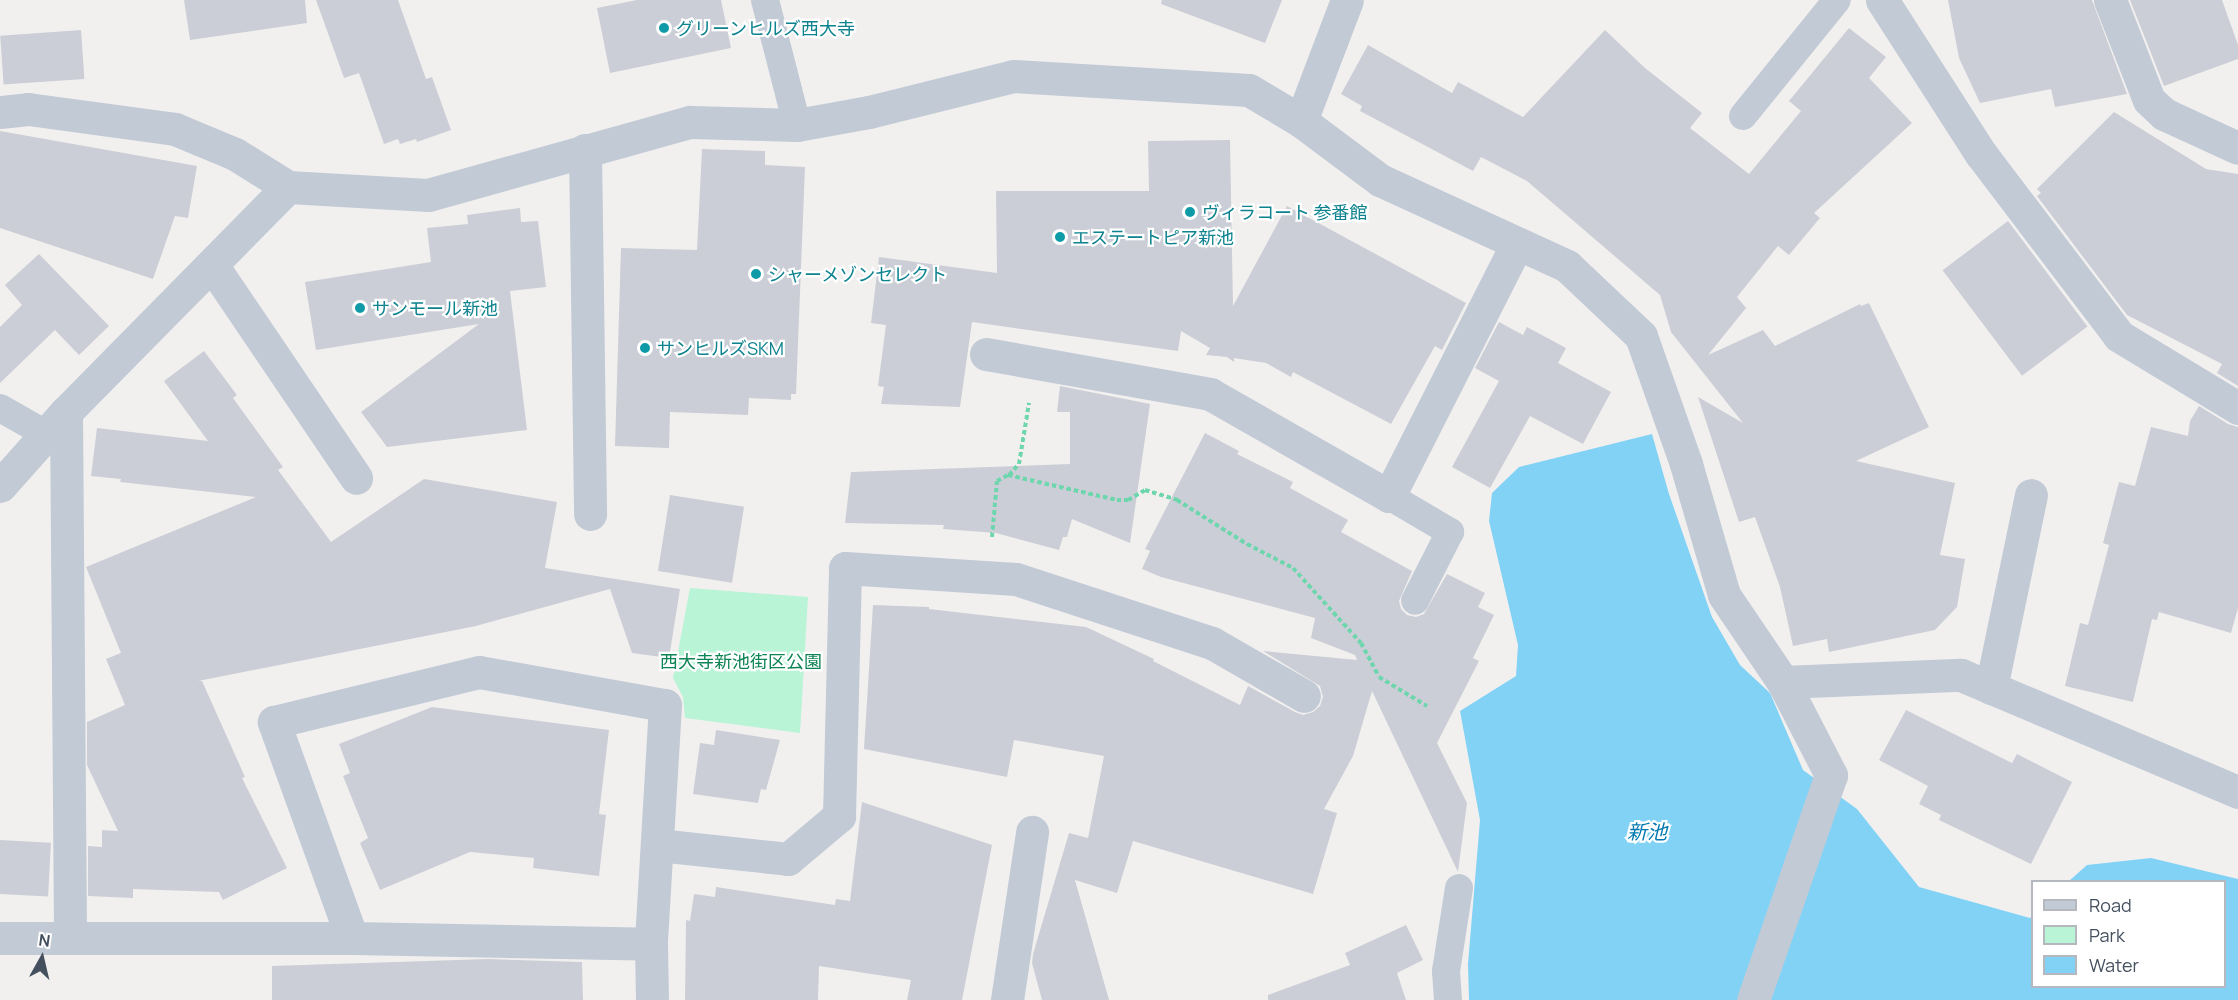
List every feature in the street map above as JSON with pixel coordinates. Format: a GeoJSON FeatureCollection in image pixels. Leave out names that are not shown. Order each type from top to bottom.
{"type":"FeatureCollection","features":[{"type":"Feature","properties":{"kind":"street"},"geometry":{"type":"LineString","coordinates":[[1301,121],[1347,0]]}},
{"type":"Feature","properties":{"kind":"street"},"geometry":{"type":"LineString","coordinates":[[1882,0],[1981,154],[2119,336],[2238,408]]}},
{"type":"Feature","properties":{"kind":"street"},"geometry":{"type":"LineString","coordinates":[[2110,0],[2149,100],[2164,114],[2238,148]]}},
{"type":"Feature","properties":{"kind":"street"},"geometry":{"type":"LineString","coordinates":[[0,112],[28,109],[175,129],[235,154],[288,187],[428,195],[690,122],[797,125],[869,112],[1013,76],[1249,90],[1301,121],[1380,180],[1567,266],[1641,336],[1686,464],[1724,595],[1782,682],[1831,775],[1754,1000]]}},
{"type":"Feature","properties":{"kind":"street"},"geometry":{"type":"LineString","coordinates":[[585,150],[590,514]]}},
{"type":"Feature","properties":{"kind":"street"},"geometry":{"type":"LineString","coordinates":[[0,486],[56,423],[288,187]]}},
{"type":"Feature","properties":{"kind":"street"},"geometry":{"type":"LineString","coordinates":[[986,354],[1210,394],[1389,496],[1517,243]]}},
{"type":"Feature","properties":{"kind":"street"},"geometry":{"type":"LineString","coordinates":[[212,265],[356,478]]}},
{"type":"Feature","properties":{"kind":"street"},"geometry":{"type":"LineString","coordinates":[[56,423],[70,936]]}},
{"type":"Feature","properties":{"kind":"street"},"geometry":{"type":"LineString","coordinates":[[1991,688],[2031,495]]}},
{"type":"Feature","properties":{"kind":"street"},"geometry":{"type":"LineString","coordinates":[[658,845],[788,859],[839,816],[845,568],[1016,579],[1212,644],[1304,696]]}},
{"type":"Feature","properties":{"kind":"street"},"geometry":{"type":"LineString","coordinates":[[352,938],[274,722],[479,672],[666,705],[651,944],[652,1000]]}},
{"type":"Feature","properties":{"kind":"street"},"geometry":{"type":"LineString","coordinates":[[1782,682],[1961,675],[2238,792]]}},
{"type":"Feature","properties":{"kind":"street"},"geometry":{"type":"LineString","coordinates":[[1007,1000],[1032,832]]}},
{"type":"Feature","properties":{"kind":"street"},"geometry":{"type":"LineString","coordinates":[[0,938],[70,936],[352,938],[651,944]]}},
{"type":"Feature","properties":{"kind":"lane"},"geometry":{"type":"LineString","coordinates":[[765,0],[797,125]]}},
{"type":"Feature","properties":{"kind":"lane"},"geometry":{"type":"LineString","coordinates":[[1743,116],[1837,0]]}},
{"type":"Feature","properties":{"kind":"lane"},"geometry":{"type":"LineString","coordinates":[[0,408],[56,423]]}},
{"type":"Feature","properties":{"kind":"lane"},"geometry":{"type":"LineString","coordinates":[[1389,496],[1450,532],[1415,601]]}},
{"type":"Feature","properties":{"kind":"lane"},"geometry":{"type":"LineString","coordinates":[[1448,1000],[1446,971],[1459,888]]}},
{"type":"Feature","properties":{"kind":"path"},"geometry":{"type":"LineString","coordinates":[[988,577],[997,481],[1008,475],[1019,464],[1036,363]]}},
{"type":"Feature","properties":{"kind":"path"},"geometry":{"type":"LineString","coordinates":[[1008,475],[1117,500],[1128,500],[1146,490],[1177,500],[1247,544],[1293,568],[1361,643],[1379,677],[1427,706]]}},
{"type":"Feature","properties":{"kind":"green space","name":"西大寺新池街区公園"},"geometry":{"type":"Polygon","coordinates":[[[690,588],[808,597],[800,733],[685,718],[683,697],[673,678],[690,588]]]}},
{"type":"Feature","properties":{"kind":"water","name":"新池"},"geometry":{"type":"Polygon","coordinates":[[[1652,434],[1669,494],[1712,617],[1740,665],[1770,693],[1803,770],[1857,809],[1919,887],[2031,917],[2031,988],[2226,988],[2226,880],[2070,880],[2087,865],[2151,858],[2238,879],[2238,1000],[1469,1000],[1468,964],[1480,820],[1460,711],[1516,676],[1518,645],[1489,521],[1492,493],[1519,467],[1652,434]]]}},
{"type":"Feature","properties":{"kind":"building"},"geometry":{"type":"Polygon","coordinates":[[[184,0],[305,0],[307,23],[190,40],[184,0]]]}},
{"type":"Feature","properties":{"kind":"building"},"geometry":{"type":"Polygon","coordinates":[[[316,0],[398,0],[426,79],[432,77],[451,130],[417,142],[416,139],[400,144],[398,139],[384,144],[359,73],[344,78],[316,0]]]}},
{"type":"Feature","properties":{"kind":"building","name":"グリーンヒルズ西大寺"},"geometry":{"type":"Polygon","coordinates":[[[637,0],[721,0],[731,48],[610,73],[597,8],[637,0]]]}},
{"type":"Feature","properties":{"kind":"building"},"geometry":{"type":"Polygon","coordinates":[[[1162,0],[1282,0],[1265,43],[1161,4],[1162,0]]]}},
{"type":"Feature","properties":{"kind":"building"},"geometry":{"type":"Polygon","coordinates":[[[1948,0],[2092,0],[2127,94],[2055,107],[2051,89],[1980,103],[1959,58],[1948,0]]]}},
{"type":"Feature","properties":{"kind":"building"},"geometry":{"type":"Polygon","coordinates":[[[2130,0],[2222,0],[2238,45],[2238,59],[2164,86],[2130,0]]]}},
{"type":"Feature","properties":{"kind":"building"},"geometry":{"type":"Polygon","coordinates":[[[1849,28],[1886,57],[1869,78],[1912,123],[1814,213],[1820,218],[1789,255],[1778,246],[1737,297],[1746,308],[1708,355],[1763,330],[1775,346],[1860,304],[1861,306],[1869,303],[1929,427],[1856,461],[1955,483],[1940,555],[1965,559],[1957,607],[1935,630],[1829,652],[1827,639],[1793,646],[1780,587],[1755,517],[1739,522],[1698,397],[1743,423],[1671,332],[1660,295],[1527,181],[1481,157],[1473,171],[1360,111],[1362,106],[1341,94],[1368,45],[1452,93],[1458,82],[1523,117],[1605,30],[1645,68],[1702,113],[1690,128],[1749,174],[1801,111],[1789,101],[1849,28]]]}},
{"type":"Feature","properties":{"kind":"building"},"geometry":{"type":"Polygon","coordinates":[[[81,30],[84,79],[4,85],[0,36],[81,30]]]}},
{"type":"Feature","properties":{"kind":"building"},"geometry":{"type":"Polygon","coordinates":[[[2114,112],[2206,169],[2238,174],[2238,386],[2217,373],[2222,364],[2127,315],[2037,196],[2041,193],[2037,189],[2114,112]]]}},
{"type":"Feature","properties":{"kind":"building"},"geometry":{"type":"Polygon","coordinates":[[[0,131],[197,166],[188,218],[175,216],[153,279],[0,228],[0,131]]]}},
{"type":"Feature","properties":{"kind":"building"},"geometry":{"type":"Polygon","coordinates":[[[1230,140],[1233,306],[1287,206],[1466,303],[1442,350],[1435,346],[1391,424],[1293,372],[1291,377],[1266,363],[1234,358],[1234,362],[1227,357],[1206,355],[1210,348],[1181,331],[1178,351],[972,322],[960,407],[881,404],[884,387],[878,386],[886,325],[871,323],[879,257],[997,273],[996,191],[1149,191],[1148,141],[1230,140]]]}},
{"type":"Feature","properties":{"kind":"building"},"geometry":{"type":"Polygon","coordinates":[[[702,149],[765,151],[765,165],[805,167],[796,394],[791,394],[791,400],[749,398],[748,415],[670,412],[669,448],[615,446],[621,248],[697,250],[702,149]]]}},
{"type":"Feature","properties":{"kind":"building"},"geometry":{"type":"Polygon","coordinates":[[[520,208],[521,222],[538,221],[546,287],[510,291],[527,430],[387,447],[361,412],[479,324],[316,350],[305,282],[431,262],[427,228],[468,224],[467,215],[520,208]]]}},
{"type":"Feature","properties":{"kind":"building"},"geometry":{"type":"Polygon","coordinates":[[[2008,221],[2087,326],[2022,376],[1943,270],[2008,221]]]}},
{"type":"Feature","properties":{"kind":"building"},"geometry":{"type":"Polygon","coordinates":[[[39,254],[109,326],[79,355],[55,330],[0,383],[0,327],[22,305],[5,285],[39,254]]]}},
{"type":"Feature","properties":{"kind":"building"},"geometry":{"type":"Polygon","coordinates":[[[1499,322],[1523,335],[1527,327],[1566,348],[1558,363],[1611,392],[1583,444],[1530,416],[1490,488],[1452,467],[1499,381],[1475,368],[1499,322]]]}},
{"type":"Feature","properties":{"kind":"building"},"geometry":{"type":"Polygon","coordinates":[[[204,351],[237,395],[233,398],[283,467],[278,470],[331,542],[424,479],[557,502],[545,568],[680,589],[669,658],[632,653],[610,589],[476,626],[198,681],[202,681],[245,777],[242,778],[287,868],[223,900],[219,892],[133,889],[133,898],[88,896],[88,846],[102,847],[102,830],[118,831],[87,765],[87,722],[125,705],[106,659],[121,653],[86,567],[256,497],[120,482],[121,479],[91,476],[97,428],[208,441],[164,381],[204,351]]]}},
{"type":"Feature","properties":{"kind":"building"},"geometry":{"type":"Polygon","coordinates":[[[1060,386],[1150,404],[1130,543],[1072,519],[1067,537],[1063,537],[1059,550],[996,533],[943,529],[944,525],[845,523],[851,472],[1070,464],[1070,412],[1057,412],[1060,386]]]}},
{"type":"Feature","properties":{"kind":"building"},"geometry":{"type":"Polygon","coordinates":[[[2199,406],[2228,424],[2238,427],[2238,608],[2231,633],[2159,612],[2157,620],[2152,619],[2133,702],[2065,686],[2080,623],[2088,625],[2109,545],[2103,543],[2119,482],[2135,486],[2151,427],[2188,436],[2190,421],[2199,406]]]}},
{"type":"Feature","properties":{"kind":"building"},"geometry":{"type":"Polygon","coordinates":[[[1205,433],[1239,451],[1237,454],[1293,482],[1290,488],[1348,520],[1341,532],[1412,571],[1399,601],[1401,609],[1407,615],[1416,617],[1424,614],[1447,574],[1485,593],[1478,607],[1494,615],[1473,658],[1479,661],[1437,743],[1467,803],[1458,872],[1372,691],[1353,756],[1324,809],[1337,813],[1313,894],[1133,841],[1117,893],[1075,880],[1109,1000],[1042,1000],[1032,963],[1033,954],[1069,833],[1088,838],[1104,756],[1014,740],[1007,777],[864,749],[873,605],[929,607],[929,609],[1086,627],[1154,659],[1153,661],[1240,705],[1248,686],[1295,712],[1303,715],[1313,712],[1320,706],[1323,697],[1320,686],[1263,651],[1357,660],[1355,655],[1311,638],[1315,618],[1161,577],[1142,569],[1150,551],[1145,549],[1205,433]]]}},
{"type":"Feature","properties":{"kind":"building"},"geometry":{"type":"Polygon","coordinates":[[[670,495],[744,507],[732,583],[658,571],[670,495]]]}},
{"type":"Feature","properties":{"kind":"building"},"geometry":{"type":"Polygon","coordinates":[[[432,707],[609,730],[599,814],[606,815],[599,876],[533,868],[534,858],[470,852],[380,890],[360,843],[368,838],[343,776],[350,773],[339,744],[432,707]]]}},
{"type":"Feature","properties":{"kind":"building"},"geometry":{"type":"Polygon","coordinates":[[[1906,710],[2012,763],[2017,754],[2072,782],[2031,864],[1939,820],[1941,815],[1919,804],[1928,786],[1879,760],[1906,710]]]}},
{"type":"Feature","properties":{"kind":"building"},"geometry":{"type":"Polygon","coordinates":[[[716,730],[780,740],[766,790],[761,789],[758,803],[693,794],[700,743],[714,745],[716,730]]]}},
{"type":"Feature","properties":{"kind":"building"},"geometry":{"type":"Polygon","coordinates":[[[862,802],[992,845],[962,1000],[907,1000],[911,980],[819,966],[818,1000],[685,1000],[686,920],[690,921],[694,894],[715,897],[716,887],[835,905],[836,899],[850,901],[862,802]]]}},
{"type":"Feature","properties":{"kind":"building"},"geometry":{"type":"Polygon","coordinates":[[[0,840],[51,843],[48,897],[0,894],[0,840]]]}},
{"type":"Feature","properties":{"kind":"building"},"geometry":{"type":"Polygon","coordinates":[[[1406,925],[1423,960],[1397,973],[1406,1000],[1268,1000],[1268,995],[1350,965],[1345,953],[1406,925]]]}},
{"type":"Feature","properties":{"kind":"building"},"geometry":{"type":"Polygon","coordinates":[[[488,959],[582,962],[583,1000],[272,1000],[272,966],[488,959]]]}},
{"type":"Feature","properties":{"kind":"place","name":"グリーンヒルズ西大寺"},"geometry":{"type":"Point","coordinates":[664,28]}},
{"type":"Feature","properties":{"kind":"place","name":"ヴィラコート 参番館"},"geometry":{"type":"Point","coordinates":[1190,212]}},
{"type":"Feature","properties":{"kind":"place","name":"エステートピア新池"},"geometry":{"type":"Point","coordinates":[1060,237]}},
{"type":"Feature","properties":{"kind":"place","name":"シャーメゾンセレクト"},"geometry":{"type":"Point","coordinates":[756,274]}},
{"type":"Feature","properties":{"kind":"place","name":"サンモール新池"},"geometry":{"type":"Point","coordinates":[360,308]}},
{"type":"Feature","properties":{"kind":"place","name":"サンヒルズSKM"},"geometry":{"type":"Point","coordinates":[645,348]}}]}
